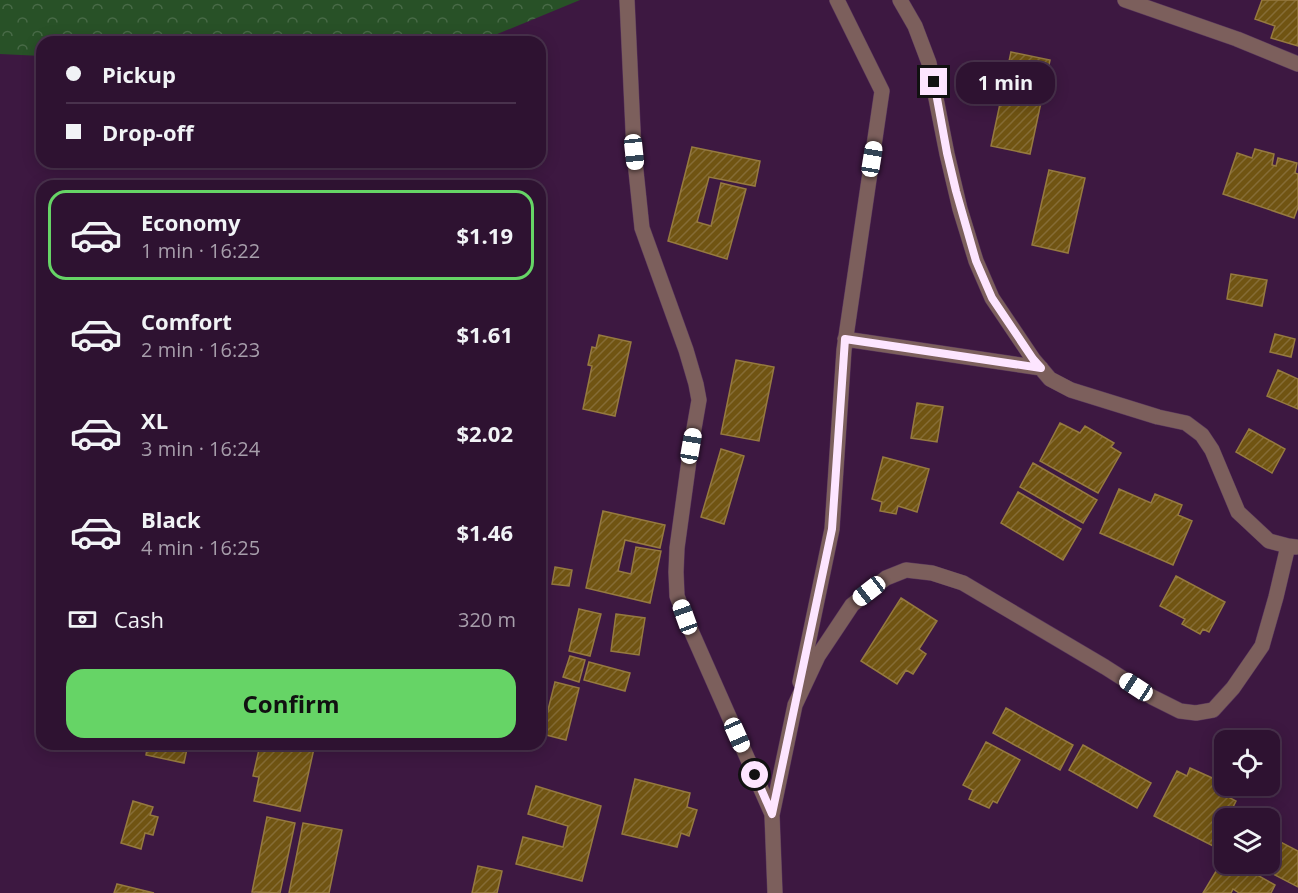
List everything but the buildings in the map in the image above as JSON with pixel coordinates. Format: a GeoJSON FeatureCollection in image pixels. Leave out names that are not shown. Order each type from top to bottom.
{"type":"FeatureCollection","features":[{"type":"Feature","properties":{"kind":"street"},"geometry":{"type":"LineString","coordinates":[[627,0],[634,152],[642,228],[686,350],[699,400],[677,548],[677,596],[772,814]]}},
{"type":"Feature","properties":{"kind":"street"},"geometry":{"type":"LineString","coordinates":[[774,893],[772,814],[832,529],[845,339],[882,91],[837,0]]}},
{"type":"Feature","properties":{"kind":"street"},"geometry":{"type":"LineString","coordinates":[[795,705],[818,656],[852,605],[886,578],[906,570],[932,573],[963,583],[1105,667],[1152,698],[1180,711],[1196,713],[1213,710],[1233,688],[1262,646],[1293,547],[1269,541],[1238,512],[1212,450],[1202,435],[1186,423],[1158,417],[1071,390],[1050,379],[1033,359],[992,298],[976,261],[957,198],[929,63],[915,26],[900,0]]}},
{"type":"Feature","properties":{"kind":"street"},"geometry":{"type":"LineString","coordinates":[[1125,0],[1237,39],[1298,64]]}},
{"type":"Feature","properties":{"kind":"street"},"geometry":{"type":"LineString","coordinates":[[845,339],[1041,368]]}},
{"type":"Feature","properties":{"kind":"green space"},"geometry":{"type":"Polygon","coordinates":[[[0,0],[580,0],[493,36],[36,36],[36,56],[0,54],[0,0]]]}},
{"type":"Feature","properties":{"kind":"route"},"geometry":{"type":"LineString","coordinates":[[755,775],[772,814],[832,529],[845,339],[1041,368],[992,298],[976,261],[960,209],[934,82]]}}]}
